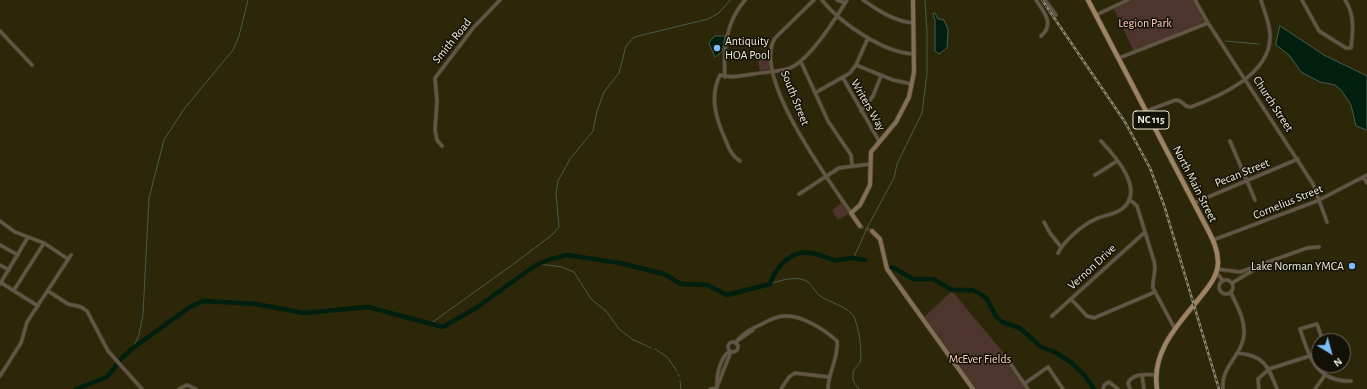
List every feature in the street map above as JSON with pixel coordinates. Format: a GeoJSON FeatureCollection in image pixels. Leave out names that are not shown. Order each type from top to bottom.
{"type":"FeatureCollection","features":[{"type":"Feature","properties":{"kind":"main road","name":"North Main Street"},"geometry":{"type":"LineString","coordinates":[[1088,0],[1213,240],[1217,253],[1217,271]]}},
{"type":"Feature","properties":{"kind":"main road"},"geometry":{"type":"LineString","coordinates":[[1157,389],[1156,375],[1161,351],[1175,329],[1203,294],[1217,271]]}},
{"type":"Feature","properties":{"kind":"street","name":"Smith Road"},"geometry":{"type":"LineString","coordinates":[[442,146],[437,140],[435,130],[437,101],[434,82],[436,76],[474,28],[500,0]]}},
{"type":"Feature","properties":{"kind":"street"},"geometry":{"type":"LineString","coordinates":[[725,77],[724,58],[726,37],[733,18],[745,0]]}},
{"type":"Feature","properties":{"kind":"street","name":"South Street"},"geometry":{"type":"LineString","coordinates":[[814,0],[775,38],[771,45],[770,54],[772,71],[791,119],[826,176],[860,226]]}},
{"type":"Feature","properties":{"kind":"street"},"geometry":{"type":"LineString","coordinates":[[822,0],[837,17],[868,38],[901,52],[914,54]]}},
{"type":"Feature","properties":{"kind":"street"},"geometry":{"type":"LineString","coordinates":[[740,161],[731,153],[716,116],[715,87],[720,75],[725,77],[772,71],[790,68],[801,62],[837,17],[846,2],[837,0]]}},
{"type":"Feature","properties":{"kind":"street"},"geometry":{"type":"LineString","coordinates":[[863,0],[890,17],[903,22],[913,23]]}},
{"type":"Feature","properties":{"kind":"street"},"geometry":{"type":"LineString","coordinates":[[851,214],[866,196],[870,185],[871,152],[896,122],[909,97],[912,84],[914,54],[913,0]]}},
{"type":"Feature","properties":{"kind":"street"},"geometry":{"type":"LineString","coordinates":[[1036,0],[1048,18],[1049,23],[1048,30],[1042,36]]}},
{"type":"Feature","properties":{"kind":"street"},"geometry":{"type":"LineString","coordinates":[[1045,0],[1056,15]]}},
{"type":"Feature","properties":{"kind":"street"},"geometry":{"type":"LineString","coordinates":[[1096,15],[1128,0]]}},
{"type":"Feature","properties":{"kind":"street","name":"Church Street"},"geometry":{"type":"LineString","coordinates":[[1195,0],[1208,23],[1313,184],[1327,222]]}},
{"type":"Feature","properties":{"kind":"street"},"geometry":{"type":"LineString","coordinates":[[1146,111],[1176,100],[1180,100],[1186,107],[1191,107],[1230,91],[1245,79],[1265,56],[1270,45],[1270,30],[1261,0]]}},
{"type":"Feature","properties":{"kind":"street"},"geometry":{"type":"LineString","coordinates":[[1303,0],[1319,31],[1346,48],[1351,48],[1353,36],[1352,18],[1345,0]]}},
{"type":"Feature","properties":{"kind":"street"},"geometry":{"type":"LineString","coordinates":[[1119,58],[1208,23]]}},
{"type":"Feature","properties":{"kind":"street"},"geometry":{"type":"LineString","coordinates":[[0,31],[32,65]]}},
{"type":"Feature","properties":{"kind":"street"},"geometry":{"type":"LineString","coordinates":[[815,93],[843,78],[856,65],[868,38]]}},
{"type":"Feature","properties":{"kind":"street"},"geometry":{"type":"LineString","coordinates":[[801,62],[828,121],[851,155],[852,166]]}},
{"type":"Feature","properties":{"kind":"street"},"geometry":{"type":"LineString","coordinates":[[856,65],[881,76],[912,84]]}},
{"type":"Feature","properties":{"kind":"street"},"geometry":{"type":"LineString","coordinates":[[861,111],[873,96],[881,76]]}},
{"type":"Feature","properties":{"kind":"street","name":"Writers Way"},"geometry":{"type":"LineString","coordinates":[[843,78],[879,141]]}},
{"type":"Feature","properties":{"kind":"street"},"geometry":{"type":"LineString","coordinates":[[1058,253],[1061,247],[1091,222],[1122,208],[1129,199],[1129,181],[1117,161],[1101,141]]}},
{"type":"Feature","properties":{"kind":"street"},"geometry":{"type":"LineString","coordinates":[[1230,141],[1255,200]]}},
{"type":"Feature","properties":{"kind":"street","name":"Pecan Street"},"geometry":{"type":"LineString","coordinates":[[1194,203],[1298,159]]}},
{"type":"Feature","properties":{"kind":"street"},"geometry":{"type":"LineString","coordinates":[[1095,175],[1117,161]]}},
{"type":"Feature","properties":{"kind":"street"},"geometry":{"type":"LineString","coordinates":[[799,194],[840,168],[870,164]]}},
{"type":"Feature","properties":{"kind":"street","name":"Cornelius Street"},"geometry":{"type":"LineString","coordinates":[[1213,240],[1319,200],[1367,175]]}},
{"type":"Feature","properties":{"kind":"street"},"geometry":{"type":"LineString","coordinates":[[1363,177],[1367,183]]}},
{"type":"Feature","properties":{"kind":"street"},"geometry":{"type":"LineString","coordinates":[[1129,199],[1137,206],[1156,267],[1153,282],[1155,292],[1175,329]]}},
{"type":"Feature","properties":{"kind":"street"},"geometry":{"type":"LineString","coordinates":[[0,221],[28,238],[44,243],[68,258]]}},
{"type":"Feature","properties":{"kind":"street"},"geometry":{"type":"LineString","coordinates":[[1044,222],[1061,247]]}},
{"type":"Feature","properties":{"kind":"street"},"geometry":{"type":"LineString","coordinates":[[872,231],[880,239],[887,269],[973,389]]}},
{"type":"Feature","properties":{"kind":"street","name":"Vernon Drive"},"geometry":{"type":"LineString","coordinates":[[1052,316],[1145,232]]}},
{"type":"Feature","properties":{"kind":"street"},"geometry":{"type":"LineString","coordinates":[[28,238],[0,283],[14,290],[38,306]]}},
{"type":"Feature","properties":{"kind":"street"},"geometry":{"type":"LineString","coordinates":[[14,290],[44,243]]}},
{"type":"Feature","properties":{"kind":"street"},"geometry":{"type":"LineString","coordinates":[[0,250],[1,245],[18,255]]}},
{"type":"Feature","properties":{"kind":"street"},"geometry":{"type":"LineString","coordinates":[[1217,271],[1240,272],[1307,248],[1320,247]]}},
{"type":"Feature","properties":{"kind":"street"},"geometry":{"type":"LineString","coordinates":[[0,376],[21,343],[26,325],[71,255]]}},
{"type":"Feature","properties":{"kind":"street"},"geometry":{"type":"LineString","coordinates":[[1232,283],[1263,264]]}},
{"type":"Feature","properties":{"kind":"street"},"geometry":{"type":"LineString","coordinates":[[0,265],[9,270]]}},
{"type":"Feature","properties":{"kind":"street"},"geometry":{"type":"LineString","coordinates":[[1217,271],[1223,281]]}},
{"type":"Feature","properties":{"kind":"street"},"geometry":{"type":"LineString","coordinates":[[1230,293],[1225,294],[1220,291],[1220,285],[1223,281],[1229,280],[1232,283]]}},
{"type":"Feature","properties":{"kind":"street"},"geometry":{"type":"LineString","coordinates":[[1230,293],[1233,288],[1232,283]]}},
{"type":"Feature","properties":{"kind":"street"},"geometry":{"type":"LineString","coordinates":[[48,291],[68,304],[82,307],[87,311],[107,349],[142,389]]}},
{"type":"Feature","properties":{"kind":"street"},"geometry":{"type":"LineString","coordinates":[[1071,298],[1087,316],[1094,318],[1155,292]]}},
{"type":"Feature","properties":{"kind":"street"},"geometry":{"type":"LineString","coordinates":[[1223,389],[1224,375],[1237,353],[1244,335],[1240,311],[1230,293]]}},
{"type":"Feature","properties":{"kind":"street"},"geometry":{"type":"LineString","coordinates":[[710,389],[717,388],[730,354],[728,349],[729,344],[736,342],[754,328],[775,318],[788,316],[804,321],[831,335],[837,341],[838,351],[829,377],[828,389]]}},
{"type":"Feature","properties":{"kind":"street"},"geometry":{"type":"LineString","coordinates":[[1320,333],[1316,324],[1300,329],[1309,356],[1315,366],[1325,375],[1337,380],[1351,381]]}},
{"type":"Feature","properties":{"kind":"street"},"geometry":{"type":"LineString","coordinates":[[730,351],[733,352],[737,349],[736,342]]}},
{"type":"Feature","properties":{"kind":"street"},"geometry":{"type":"LineString","coordinates":[[1237,353],[1256,357],[1269,369],[1277,389]]}},
{"type":"Feature","properties":{"kind":"street"},"geometry":{"type":"LineString","coordinates":[[1258,389],[1258,379],[1269,369],[1309,356]]}},
{"type":"Feature","properties":{"kind":"street"},"geometry":{"type":"LineString","coordinates":[[1007,359],[1026,387],[1048,367],[1063,389]]}},
{"type":"Feature","properties":{"kind":"street"},"geometry":{"type":"LineString","coordinates":[[781,389],[789,376],[795,373],[829,377]]}},
{"type":"Feature","properties":{"kind":"street"},"geometry":{"type":"LineString","coordinates":[[1142,375],[1144,389]]}},
{"type":"Feature","properties":{"kind":"street"},"geometry":{"type":"LineString","coordinates":[[1130,389],[1129,380],[1142,375],[1156,375]]}},
{"type":"Feature","properties":{"kind":"street"},"geometry":{"type":"LineString","coordinates":[[1315,389],[1325,375]]}},
{"type":"Feature","properties":{"kind":"street"},"geometry":{"type":"LineString","coordinates":[[1102,388],[1109,382],[1118,389]]}},
{"type":"Feature","properties":{"kind":"street"},"geometry":{"type":"LineString","coordinates":[[179,389],[187,385],[196,389]]}},
{"type":"Feature","properties":{"kind":"green space","name":"Legion Park"},"geometry":{"type":"Polygon","coordinates":[[[1129,0],[1194,0],[1208,23],[1134,52],[1113,7],[1129,0]]]}},
{"type":"Feature","properties":{"kind":"green space"},"geometry":{"type":"Polygon","coordinates":[[[765,51],[768,52],[770,69],[760,71],[758,61],[765,51]]]}},
{"type":"Feature","properties":{"kind":"green space"},"geometry":{"type":"Polygon","coordinates":[[[841,203],[849,214],[838,220],[832,210],[841,203]]]}},
{"type":"Feature","properties":{"kind":"green space","name":"McEver Fields"},"geometry":{"type":"Polygon","coordinates":[[[952,291],[1007,357],[1005,359],[1027,389],[976,389],[924,317],[952,291]]]}},
{"type":"Feature","properties":{"kind":"shaded area"},"geometry":{"type":"Polygon","coordinates":[[[935,13],[938,19],[944,20],[948,30],[947,48],[939,54],[935,51],[935,20],[933,14],[935,13]]]}},
{"type":"Feature","properties":{"kind":"shaded area"},"geometry":{"type":"Polygon","coordinates":[[[1280,26],[1324,55],[1367,76],[1367,130],[1356,126],[1351,105],[1341,90],[1335,85],[1320,82],[1301,72],[1290,56],[1276,45],[1280,26]]]}},
{"type":"Feature","properties":{"kind":"shaded area","name":"Antiquity HOA Pool"},"geometry":{"type":"Polygon","coordinates":[[[715,36],[725,36],[722,52],[715,57],[709,43],[715,36]]]}},
{"type":"Feature","properties":{"kind":"waterway"},"geometry":{"type":"LineString","coordinates":[[133,348],[139,335],[143,314],[149,198],[164,140],[184,109],[233,50],[239,36],[248,0]]}},
{"type":"Feature","properties":{"kind":"waterway"},"geometry":{"type":"LineString","coordinates":[[430,324],[519,260],[553,234],[559,227],[556,193],[558,181],[570,159],[593,131],[597,111],[604,92],[619,73],[626,46],[634,37],[708,19],[719,13],[730,0]]}},
{"type":"Feature","properties":{"kind":"waterway"},"geometry":{"type":"LineString","coordinates":[[854,257],[868,226],[894,178],[897,164],[922,113],[927,73],[925,0]]}},
{"type":"Feature","properties":{"kind":"waterway"},"geometry":{"type":"LineString","coordinates":[[1225,41],[1259,44]]}},
{"type":"Feature","properties":{"kind":"waterway"},"geometry":{"type":"LineString","coordinates":[[76,389],[107,377],[122,358],[133,348],[190,307],[203,301],[256,304],[304,313],[368,307],[443,327],[476,308],[536,265],[567,255],[620,263],[664,274],[681,284],[707,285],[727,295],[770,284],[776,271],[785,261],[804,252],[817,254],[834,260],[853,258],[865,260]]}},
{"type":"Feature","properties":{"kind":"waterway"},"geometry":{"type":"LineString","coordinates":[[539,264],[562,267],[574,272],[591,299],[606,311],[619,329],[632,339],[651,348]]}},
{"type":"Feature","properties":{"kind":"waterway"},"geometry":{"type":"LineString","coordinates":[[892,267],[913,279],[933,279],[952,290],[972,290],[979,293],[987,299],[995,315],[1002,322],[1020,328],[1041,347],[1055,352],[1072,363],[1085,376],[1094,389]]}},
{"type":"Feature","properties":{"kind":"waterway"},"geometry":{"type":"LineString","coordinates":[[770,284],[789,279],[804,280],[808,282],[820,296],[845,308],[852,314],[858,330],[860,345],[861,358],[860,362],[855,368],[853,377],[854,383],[859,389]]}},
{"type":"Feature","properties":{"kind":"waterway"},"geometry":{"type":"LineString","coordinates":[[655,349],[667,357],[677,371]]}},
{"type":"Feature","properties":{"kind":"waterway"},"geometry":{"type":"LineString","coordinates":[[680,381],[681,389]]}},
{"type":"Feature","properties":{"kind":"tunnel"},"geometry":{"type":"LineString","coordinates":[[860,226],[872,231]]}},
{"type":"Feature","properties":{"kind":"railway"},"geometry":{"type":"LineString","coordinates":[[1042,0],[1125,122],[1150,168],[1164,205],[1219,389]]}},
{"type":"Feature","properties":{"kind":"place","name":"Antiquity HOA Pool"},"geometry":{"type":"Point","coordinates":[717,48]}},
{"type":"Feature","properties":{"kind":"place","name":"Lake Norman YMCA"},"geometry":{"type":"Point","coordinates":[1352,266]}}]}
